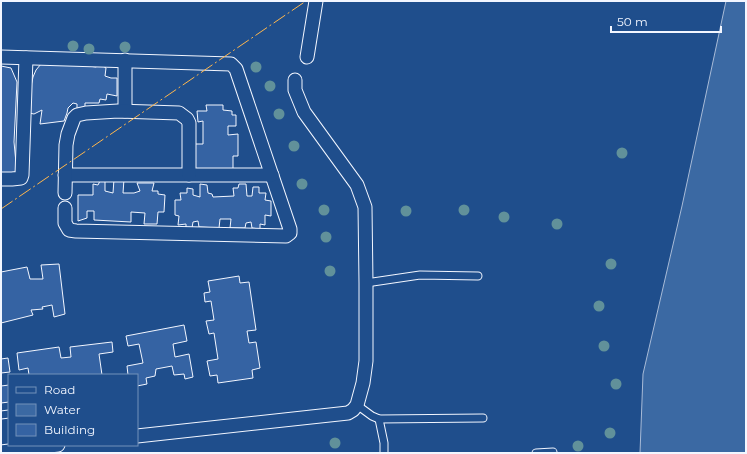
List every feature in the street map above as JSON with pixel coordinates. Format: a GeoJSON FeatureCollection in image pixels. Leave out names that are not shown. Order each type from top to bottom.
{"type":"FeatureCollection","features":[{"type":"Feature","properties":{"kind":"street"},"geometry":{"type":"LineString","coordinates":[[307,57],[316,1]]}},
{"type":"Feature","properties":{"kind":"street"},"geometry":{"type":"LineString","coordinates":[[1,57],[231,64],[236,69],[290,229],[290,233],[286,236],[76,231],[69,230],[66,227],[65,208]]}},
{"type":"Feature","properties":{"kind":"street"},"geometry":{"type":"LineString","coordinates":[[1,179],[16,179],[20,178],[22,175],[26,58]]}},
{"type":"Feature","properties":{"kind":"street"},"geometry":{"type":"LineString","coordinates":[[124,60],[125,111]]}},
{"type":"Feature","properties":{"kind":"street"},"geometry":{"type":"LineString","coordinates":[[138,436],[348,413],[357,405],[363,383],[366,361],[365,212],[357,185],[304,112],[295,90],[295,80]]}},
{"type":"Feature","properties":{"kind":"street"},"geometry":{"type":"LineString","coordinates":[[65,193],[66,145],[68,134],[74,118],[77,115],[86,113],[125,111],[180,113],[184,115],[189,122],[189,175]]}},
{"type":"Feature","properties":{"kind":"street"},"geometry":{"type":"LineString","coordinates":[[65,175],[272,175]]}},
{"type":"Feature","properties":{"kind":"street"},"geometry":{"type":"LineString","coordinates":[[1,452],[21,447],[40,446]]}},
{"type":"Feature","properties":{"kind":"lane"},"geometry":{"type":"LineString","coordinates":[[366,283],[420,275],[478,276]]}},
{"type":"Feature","properties":{"kind":"lane"},"geometry":{"type":"LineString","coordinates":[[357,405],[379,420],[483,418]]}},
{"type":"Feature","properties":{"kind":"lane"},"geometry":{"type":"LineString","coordinates":[[379,420],[384,443],[384,453]]}},
{"type":"Feature","properties":{"kind":"lane"},"geometry":{"type":"LineString","coordinates":[[536,453],[553,452]]}},
{"type":"Feature","properties":{"kind":"water"},"geometry":{"type":"Polygon","coordinates":[[[726,1],[746,1],[746,453],[640,453],[643,374],[682,206],[726,1]]]}},
{"type":"Feature","properties":{"kind":"building"},"geometry":{"type":"Polygon","coordinates":[[[41,64],[96,67],[100,64],[106,68],[105,76],[117,78],[117,96],[107,94],[106,100],[100,99],[99,103],[85,103],[85,111],[77,111],[77,104],[73,103],[68,108],[64,121],[40,124],[42,110],[34,114],[29,113],[33,77],[41,64]]]}},
{"type":"Feature","properties":{"kind":"building"},"geometry":{"type":"Polygon","coordinates":[[[1,66],[11,68],[17,82],[14,142],[16,163],[15,176],[1,175],[1,66]]]}},
{"type":"Feature","properties":{"kind":"building"},"geometry":{"type":"Polygon","coordinates":[[[206,105],[223,105],[223,110],[232,111],[232,115],[236,115],[236,126],[228,126],[228,135],[238,134],[238,156],[233,156],[233,169],[195,170],[195,144],[203,144],[203,121],[198,122],[197,111],[207,111],[206,105]]]}},
{"type":"Feature","properties":{"kind":"building"},"geometry":{"type":"Polygon","coordinates":[[[114,179],[124,179],[123,193],[134,193],[140,191],[137,183],[154,183],[152,191],[158,191],[158,194],[165,195],[164,212],[158,212],[157,224],[144,224],[145,213],[131,212],[131,222],[94,220],[94,211],[87,211],[87,218],[78,221],[78,195],[93,195],[93,184],[98,185],[100,181],[105,181],[105,191],[113,193],[114,179]]]}},
{"type":"Feature","properties":{"kind":"building"},"geometry":{"type":"Polygon","coordinates":[[[200,184],[207,185],[208,193],[212,194],[213,197],[234,196],[233,188],[238,188],[239,184],[246,184],[247,196],[252,196],[253,187],[259,187],[259,193],[266,193],[265,200],[271,201],[271,216],[265,215],[265,225],[260,224],[260,229],[252,228],[251,222],[246,223],[245,228],[230,228],[231,219],[220,219],[219,228],[199,227],[198,221],[193,222],[192,228],[186,229],[186,224],[178,225],[179,216],[175,215],[175,200],[181,200],[180,193],[187,193],[187,188],[193,189],[193,195],[200,197],[200,184]]]}},
{"type":"Feature","properties":{"kind":"building"},"geometry":{"type":"Polygon","coordinates":[[[59,264],[65,314],[54,317],[52,305],[42,307],[43,309],[31,310],[33,315],[1,323],[1,272],[27,267],[30,279],[43,279],[41,265],[59,264]]]}},
{"type":"Feature","properties":{"kind":"building"},"geometry":{"type":"Polygon","coordinates":[[[239,276],[240,283],[249,282],[256,330],[247,331],[249,343],[256,342],[260,368],[252,370],[253,378],[218,383],[217,375],[210,376],[207,361],[218,359],[214,333],[209,334],[206,321],[214,320],[211,301],[205,302],[204,293],[210,292],[208,281],[239,276]]]}},
{"type":"Feature","properties":{"kind":"building"},"geometry":{"type":"Polygon","coordinates":[[[184,325],[187,341],[173,344],[175,357],[189,354],[193,377],[185,379],[184,374],[174,375],[172,366],[156,369],[155,376],[146,378],[147,384],[138,386],[138,374],[128,374],[127,366],[143,363],[139,344],[128,346],[126,336],[184,325]]]}},
{"type":"Feature","properties":{"kind":"building"},"geometry":{"type":"Polygon","coordinates":[[[112,342],[113,352],[99,354],[102,374],[29,374],[28,368],[19,370],[17,353],[59,347],[61,358],[71,357],[70,347],[112,342]]]}},
{"type":"Feature","properties":{"kind":"building"},"geometry":{"type":"Polygon","coordinates":[[[8,358],[10,372],[1,373],[1,359],[8,358]]]}},
{"type":"Feature","properties":{"kind":"building"},"geometry":{"type":"Polygon","coordinates":[[[8,385],[8,402],[1,403],[1,386],[8,385]]]}},
{"type":"Feature","properties":{"kind":"power"},"geometry":{"type":"LineString","coordinates":[[1,209],[306,1]]}}]}
